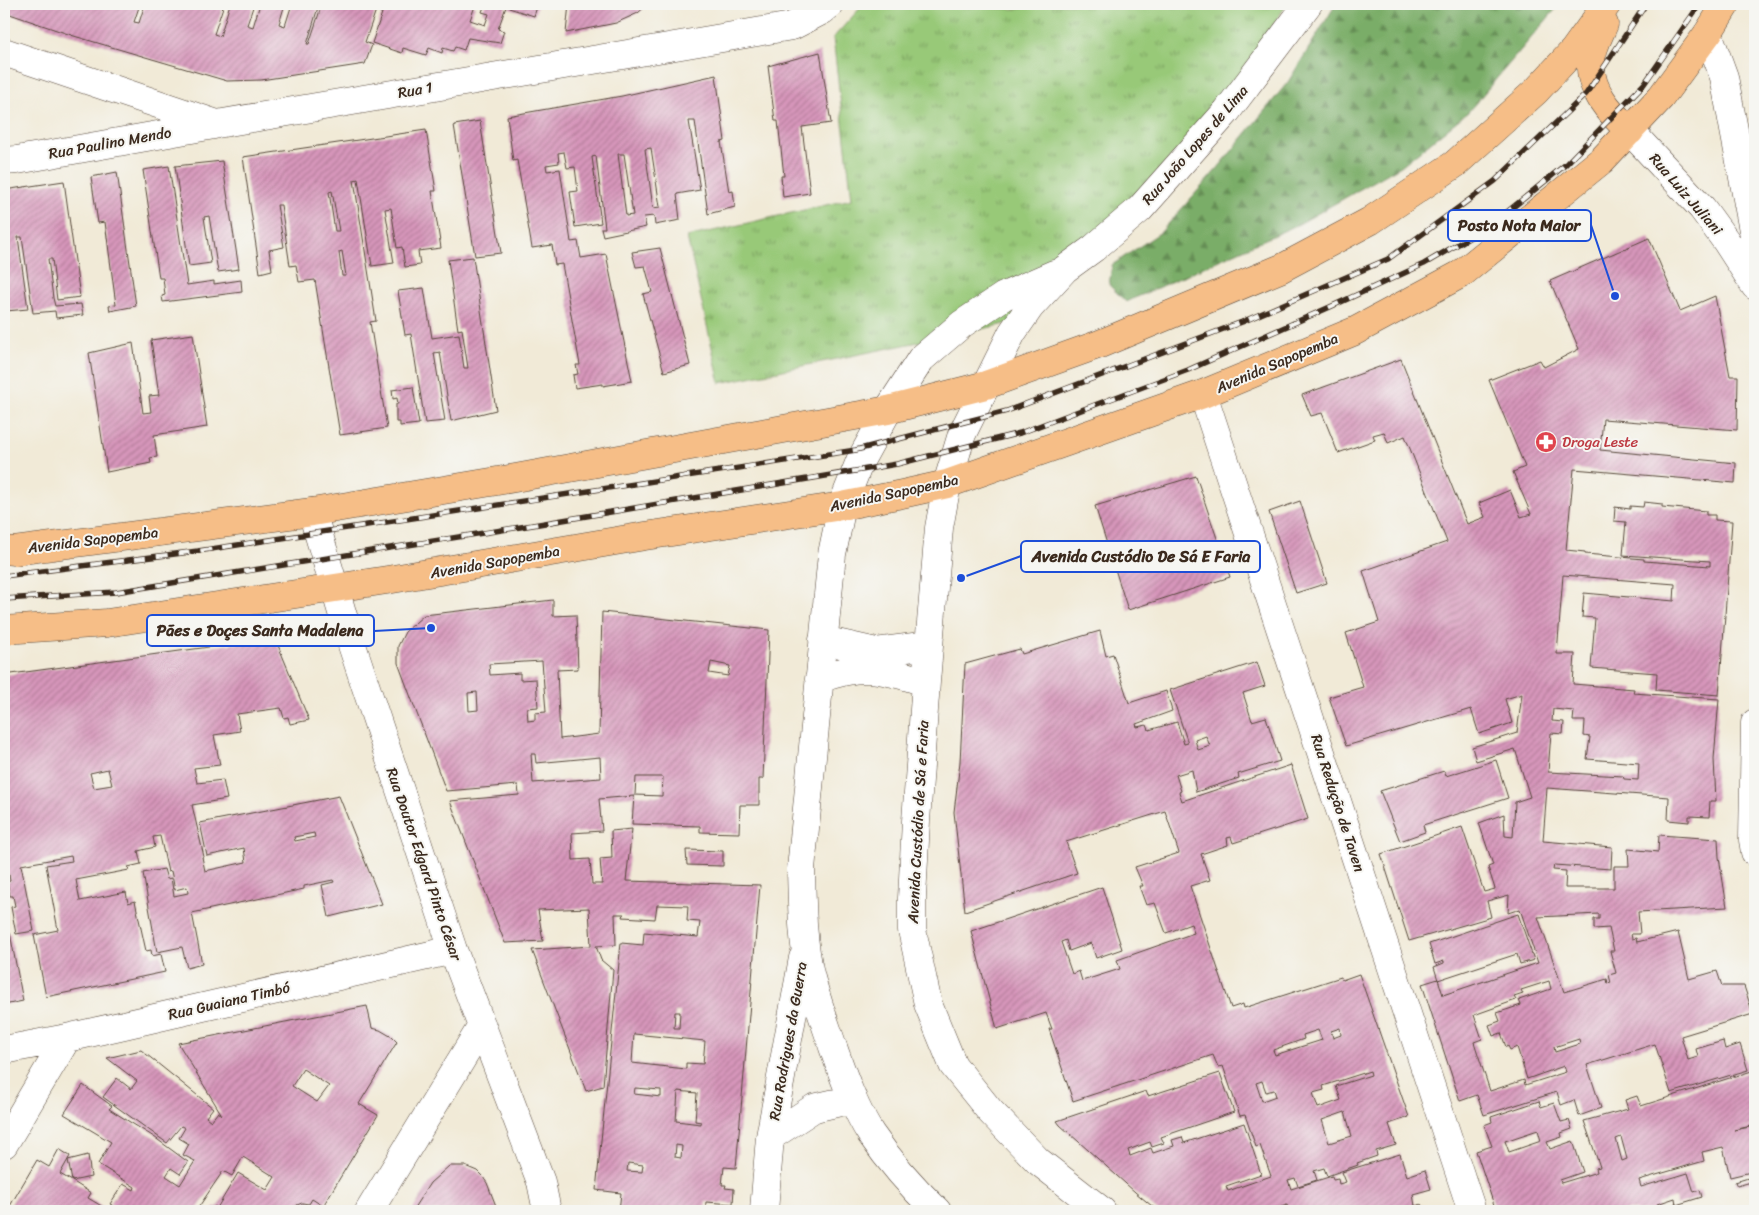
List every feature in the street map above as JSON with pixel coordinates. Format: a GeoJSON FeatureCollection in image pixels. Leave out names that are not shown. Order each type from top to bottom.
{"type":"FeatureCollection","features":[{"type":"Feature","properties":{"kind":"main road","name":"Avenida Sapopemba"},"geometry":{"type":"LineString","coordinates":[[4,550],[312,512],[623,460],[888,410],[986,385],[1100,344],[1282,268],[1370,221],[1455,164],[1536,91],[1574,50],[1607,4]]}},
{"type":"Feature","properties":{"kind":"main road"},"geometry":{"type":"LineString","coordinates":[[1612,4],[1595,44],[1591,62],[1593,79],[1600,97],[1613,116],[1630,131]]}},
{"type":"Feature","properties":{"kind":"main road","name":"Avenida Sapopemba"},"geometry":{"type":"LineString","coordinates":[[4,630],[107,623],[387,580],[645,536],[842,506],[947,484],[1203,394],[1355,331],[1461,274],[1602,160],[1661,97],[1708,33],[1726,4]]}},
{"type":"Feature","properties":{"kind":"street","name":"Rua 1"},"geometry":{"type":"LineString","coordinates":[[4,52],[217,124],[792,26],[823,10],[830,4]]}},
{"type":"Feature","properties":{"kind":"street","name":"Rua João Lopes de Lima"},"geometry":{"type":"LineString","coordinates":[[947,484],[962,434],[1012,333],[1030,306],[1065,269],[1094,248],[1140,209],[1227,111],[1308,4]]}},
{"type":"Feature","properties":{"kind":"street"},"geometry":{"type":"LineString","coordinates":[[1708,33],[1724,77],[1755,241]]}},
{"type":"Feature","properties":{"kind":"street","name":"Rua Paulino Mendo"},"geometry":{"type":"LineString","coordinates":[[4,161],[217,124]]}},
{"type":"Feature","properties":{"kind":"street","name":"Rua Luiz Juliani"},"geometry":{"type":"LineString","coordinates":[[1630,131],[1702,208],[1755,286]]}},
{"type":"Feature","properties":{"kind":"street","name":"Rua João Lopes de Lima"},"geometry":{"type":"LineString","coordinates":[[842,506],[860,461],[888,410],[921,359],[962,324],[1004,296],[1065,269]]}},
{"type":"Feature","properties":{"kind":"street","name":"Rua Redução de Taven"},"geometry":{"type":"LineString","coordinates":[[1203,394],[1472,1211]]}},
{"type":"Feature","properties":{"kind":"street","name":"Avenida Custódio de Sá e Faria"},"geometry":{"type":"LineString","coordinates":[[947,484],[940,528],[928,645],[916,822],[912,930],[928,1004],[953,1065],[990,1111],[1038,1161],[1102,1211]]}},
{"type":"Feature","properties":{"kind":"street"},"geometry":{"type":"LineString","coordinates":[[842,506],[832,554],[801,869],[805,945],[810,974],[844,1081],[870,1132],[909,1184],[937,1211]]}},
{"type":"Feature","properties":{"kind":"street","name":"Rua Doutor Edgard Pinto César"},"geometry":{"type":"LineString","coordinates":[[312,512],[334,588],[453,950],[541,1182],[547,1211]]}},
{"type":"Feature","properties":{"kind":"street"},"geometry":{"type":"LineString","coordinates":[[823,640],[876,652],[928,645]]}},
{"type":"Feature","properties":{"kind":"street"},"geometry":{"type":"LineString","coordinates":[[819,679],[846,670],[873,668],[899,673],[926,682]]}},
{"type":"Feature","properties":{"kind":"street"},"geometry":{"type":"LineString","coordinates":[[1755,723],[1753,840],[1755,852]]}},
{"type":"Feature","properties":{"kind":"street","name":"Rua Rodrigues da Guerra"},"geometry":{"type":"LineString","coordinates":[[764,1211],[770,1136],[805,945]]}},
{"type":"Feature","properties":{"kind":"street","name":"Rua Guaiana Timbó"},"geometry":{"type":"LineString","coordinates":[[4,1050],[67,1038],[453,950]]}},
{"type":"Feature","properties":{"kind":"street"},"geometry":{"type":"LineString","coordinates":[[369,1211],[482,1026]]}},
{"type":"Feature","properties":{"kind":"street"},"geometry":{"type":"LineString","coordinates":[[4,1144],[67,1038]]}},
{"type":"Feature","properties":{"kind":"street","name":"Rua Rodrigues da Guerra"},"geometry":{"type":"LineString","coordinates":[[770,1136],[814,1108],[853,1099]]}},
{"type":"Feature","properties":{"kind":"green space"},"geometry":{"type":"Polygon","coordinates":[[[871,4],[943,4],[1018,9],[1036,4],[1287,4],[1223,101],[1020,321],[720,383],[687,237],[852,199],[833,38],[862,6],[871,4]]]}},
{"type":"Feature","properties":{"kind":"green space"},"geometry":{"type":"Polygon","coordinates":[[[1336,4],[1560,4],[1468,112],[1401,166],[1299,224],[1126,302],[1109,285],[1112,265],[1161,232],[1218,168],[1288,82],[1336,4]]]}},
{"type":"Feature","properties":{"kind":"building"},"geometry":{"type":"Polygon","coordinates":[[[4,4],[140,4],[134,22],[139,23],[145,4],[224,4],[214,34],[220,36],[230,4],[254,4],[247,25],[253,27],[260,4],[285,4],[279,24],[285,26],[292,4],[319,4],[307,44],[309,44],[322,4],[469,4],[475,6],[470,20],[485,25],[489,14],[482,12],[485,4],[507,4],[498,29],[504,31],[500,43],[468,38],[464,50],[455,47],[453,51],[443,48],[442,53],[429,48],[426,55],[403,48],[402,53],[372,43],[382,13],[376,10],[365,42],[372,45],[365,64],[261,80],[227,81],[74,36],[4,12],[4,4]]]}},
{"type":"Feature","properties":{"kind":"building"},"geometry":{"type":"Polygon","coordinates":[[[511,4],[538,4],[534,16],[509,8],[511,4]]]}},
{"type":"Feature","properties":{"kind":"building"},"geometry":{"type":"Polygon","coordinates":[[[569,4],[648,4],[638,13],[616,23],[566,33],[569,4]]]}},
{"type":"Feature","properties":{"kind":"building"},"geometry":{"type":"Polygon","coordinates":[[[820,52],[831,123],[802,127],[810,193],[783,197],[781,176],[784,176],[778,121],[775,121],[768,66],[820,52]]]}},
{"type":"Feature","properties":{"kind":"building"},"geometry":{"type":"Polygon","coordinates":[[[716,75],[725,141],[721,142],[729,192],[733,191],[735,207],[708,214],[695,121],[689,121],[700,190],[677,194],[680,220],[655,225],[654,216],[644,217],[646,227],[603,236],[601,228],[605,228],[596,156],[592,157],[601,223],[575,227],[570,192],[578,191],[575,167],[567,168],[564,152],[558,153],[559,163],[546,165],[547,171],[560,169],[571,242],[578,241],[581,258],[606,254],[632,381],[575,388],[573,375],[578,374],[576,365],[580,365],[562,264],[555,265],[552,245],[532,248],[517,160],[513,161],[507,116],[622,96],[716,75]],[[651,148],[645,149],[653,208],[660,207],[651,148]],[[618,154],[626,216],[633,215],[624,154],[618,154]]]}},
{"type":"Feature","properties":{"kind":"building"},"geometry":{"type":"Polygon","coordinates":[[[480,121],[501,253],[475,256],[454,125],[480,121]]]}},
{"type":"Feature","properties":{"kind":"building"},"geometry":{"type":"Polygon","coordinates":[[[426,130],[436,191],[432,191],[441,248],[418,251],[420,265],[405,267],[402,247],[397,248],[391,208],[385,209],[394,263],[372,266],[358,179],[354,180],[376,321],[370,322],[387,428],[340,435],[315,280],[299,282],[296,265],[290,266],[281,205],[277,205],[284,247],[269,250],[272,270],[260,273],[243,157],[426,130]],[[332,191],[329,192],[335,231],[339,231],[332,191]],[[342,251],[339,252],[342,276],[346,276],[342,251]]]}},
{"type":"Feature","properties":{"kind":"building"},"geometry":{"type":"Polygon","coordinates":[[[222,161],[239,269],[218,272],[209,216],[204,217],[211,263],[189,266],[175,166],[222,161]]]}},
{"type":"Feature","properties":{"kind":"building"},"geometry":{"type":"Polygon","coordinates":[[[169,166],[187,285],[241,280],[242,292],[163,302],[162,296],[165,295],[163,278],[159,278],[143,170],[169,166]]]}},
{"type":"Feature","properties":{"kind":"building"},"geometry":{"type":"Polygon","coordinates":[[[117,172],[136,306],[110,311],[109,306],[116,305],[105,222],[98,223],[91,177],[117,172]]]}},
{"type":"Feature","properties":{"kind":"building"},"geometry":{"type":"Polygon","coordinates":[[[64,181],[80,297],[57,300],[52,259],[48,259],[53,298],[55,306],[81,304],[83,315],[56,318],[55,311],[33,313],[22,237],[18,237],[28,309],[6,311],[4,291],[4,190],[64,181]]]}},
{"type":"Feature","properties":{"kind":"building"},"geometry":{"type":"Polygon","coordinates":[[[1649,238],[1680,311],[1715,296],[1730,376],[1738,376],[1737,430],[1603,419],[1600,450],[1736,463],[1735,483],[1574,469],[1566,550],[1585,552],[1585,554],[1644,559],[1644,561],[1710,566],[1710,561],[1623,555],[1626,522],[1614,521],[1615,507],[1630,509],[1630,506],[1643,507],[1644,502],[1662,504],[1662,507],[1706,511],[1706,515],[1715,515],[1715,520],[1732,521],[1719,695],[1656,690],[1657,673],[1591,668],[1595,618],[1582,617],[1584,593],[1674,601],[1675,584],[1563,575],[1557,654],[1575,654],[1573,684],[1634,689],[1633,693],[1719,699],[1714,759],[1716,801],[1710,801],[1709,817],[1689,816],[1689,822],[1668,820],[1669,797],[1547,788],[1543,841],[1612,847],[1611,869],[1554,865],[1553,870],[1566,871],[1565,888],[1614,888],[1614,866],[1629,866],[1628,849],[1658,852],[1659,835],[1718,839],[1727,907],[1638,912],[1640,934],[1631,934],[1632,939],[1636,938],[1637,942],[1678,932],[1689,979],[1717,971],[1722,986],[1744,986],[1753,1014],[1681,1036],[1688,1060],[1698,1057],[1696,1049],[1723,1041],[1725,1049],[1740,1044],[1748,1070],[1671,1093],[1655,1044],[1587,1065],[1601,1108],[1579,1116],[1574,1100],[1561,1105],[1557,1092],[1484,1115],[1477,1095],[1460,1101],[1422,984],[1438,979],[1443,995],[1538,963],[1520,909],[1508,913],[1509,895],[1487,901],[1491,917],[1409,941],[1381,854],[1462,827],[1484,892],[1495,889],[1488,867],[1493,865],[1479,823],[1504,814],[1505,836],[1513,837],[1515,802],[1530,797],[1515,749],[1476,761],[1472,747],[1517,733],[1522,694],[1505,699],[1512,723],[1479,734],[1471,709],[1346,746],[1329,697],[1363,687],[1346,633],[1379,622],[1363,571],[1447,542],[1405,436],[1388,443],[1384,432],[1373,435],[1375,440],[1338,453],[1322,413],[1311,416],[1302,395],[1401,359],[1467,524],[1485,517],[1479,503],[1510,490],[1521,517],[1531,514],[1513,472],[1525,467],[1489,380],[1540,360],[1544,367],[1579,349],[1550,281],[1649,238]],[[1553,709],[1552,721],[1564,722],[1563,734],[1551,733],[1548,772],[1623,776],[1624,779],[1638,780],[1639,763],[1587,759],[1590,737],[1584,736],[1585,721],[1573,721],[1574,711],[1553,709]],[[1599,914],[1538,917],[1564,992],[1607,979],[1608,984],[1611,983],[1609,975],[1616,973],[1610,951],[1614,951],[1609,928],[1594,929],[1594,919],[1599,919],[1599,914]],[[1549,981],[1521,990],[1523,994],[1514,997],[1516,1000],[1474,1015],[1482,1039],[1474,1042],[1490,1091],[1524,1080],[1525,1085],[1566,1072],[1564,1066],[1527,1079],[1517,1047],[1510,1050],[1508,1046],[1506,1047],[1501,1033],[1493,1036],[1489,1025],[1500,1021],[1497,1013],[1521,1005],[1519,1000],[1551,989],[1549,981]],[[1579,1039],[1554,1047],[1555,1052],[1580,1044],[1579,1039]]]}},
{"type":"Feature","properties":{"kind":"building"},"geometry":{"type":"Polygon","coordinates":[[[660,248],[690,365],[664,372],[643,294],[652,292],[645,266],[636,267],[632,252],[660,248]]]}},
{"type":"Feature","properties":{"kind":"building"},"geometry":{"type":"Polygon","coordinates":[[[473,257],[496,410],[451,421],[440,352],[434,353],[445,421],[425,423],[411,334],[405,335],[398,291],[424,288],[432,338],[459,334],[464,368],[468,368],[462,329],[458,330],[448,260],[473,257]]]}},
{"type":"Feature","properties":{"kind":"building"},"geometry":{"type":"Polygon","coordinates":[[[193,334],[207,427],[154,435],[157,457],[150,458],[151,463],[107,472],[89,353],[133,343],[143,413],[151,412],[149,396],[159,395],[151,340],[193,334]]]}},
{"type":"Feature","properties":{"kind":"building"},"geometry":{"type":"Polygon","coordinates":[[[413,387],[419,424],[400,426],[400,422],[396,422],[397,398],[393,399],[392,390],[413,387]]]}},
{"type":"Feature","properties":{"kind":"building"},"geometry":{"type":"Polygon","coordinates":[[[1196,476],[1230,577],[1128,610],[1095,506],[1196,476]]]}},
{"type":"Feature","properties":{"kind":"building"},"geometry":{"type":"Polygon","coordinates":[[[1300,501],[1327,583],[1296,593],[1269,512],[1300,501]]]}},
{"type":"Feature","properties":{"kind":"building"},"geometry":{"type":"Polygon","coordinates":[[[553,600],[553,616],[576,615],[578,669],[557,670],[560,739],[599,734],[602,612],[769,630],[763,779],[759,779],[759,805],[740,805],[739,833],[700,832],[700,826],[632,824],[634,796],[599,799],[602,831],[572,833],[573,860],[590,859],[592,884],[602,884],[600,859],[612,858],[611,831],[632,829],[626,881],[760,885],[736,1168],[724,1167],[722,1185],[726,1185],[725,1188],[734,1189],[733,1204],[706,1202],[705,1211],[619,1211],[621,1193],[596,1190],[621,943],[643,945],[644,932],[698,937],[700,922],[687,921],[688,906],[657,905],[655,919],[623,917],[624,914],[615,914],[616,945],[596,946],[601,960],[613,970],[603,1086],[586,1091],[532,950],[591,946],[589,908],[538,910],[543,941],[505,943],[450,801],[519,795],[518,785],[446,791],[398,663],[398,646],[405,632],[424,615],[553,600]],[[542,661],[489,664],[490,675],[520,673],[520,680],[536,679],[538,707],[527,708],[528,721],[535,720],[535,713],[546,712],[542,661]],[[711,662],[709,673],[728,676],[730,666],[711,662]],[[477,692],[468,693],[469,711],[478,710],[477,692]],[[531,754],[533,783],[601,778],[600,757],[536,763],[535,754],[531,754]],[[636,777],[635,795],[662,796],[663,777],[636,777]],[[675,1012],[674,1028],[679,1028],[680,1012],[675,1012]],[[634,1034],[632,1063],[686,1069],[686,1063],[703,1064],[705,1041],[634,1034]],[[635,1088],[634,1094],[661,1097],[661,1090],[635,1088]],[[678,1091],[676,1121],[701,1124],[701,1122],[695,1121],[697,1093],[678,1091]],[[676,1145],[675,1157],[681,1158],[682,1146],[676,1145]],[[628,1163],[627,1171],[642,1172],[643,1165],[628,1163]]]}},
{"type":"Feature","properties":{"kind":"building"},"geometry":{"type":"Polygon","coordinates":[[[1100,631],[1106,656],[1113,654],[1129,703],[1166,691],[1172,711],[1136,724],[1137,727],[1147,725],[1149,730],[1177,722],[1184,744],[1188,743],[1170,690],[1257,662],[1265,686],[1243,693],[1252,721],[1266,717],[1280,761],[1238,774],[1239,778],[1196,792],[1192,770],[1176,775],[1181,791],[1179,792],[1182,801],[1291,765],[1308,819],[1233,843],[1231,837],[1227,838],[1228,845],[1201,854],[1210,880],[1190,886],[1231,1008],[1243,1004],[1244,1008],[1341,977],[1342,980],[1359,974],[1409,1117],[1389,1124],[1396,1145],[1376,1151],[1377,1156],[1327,1176],[1324,1168],[1314,1171],[1317,1180],[1298,1186],[1295,1178],[1288,1180],[1291,1189],[1332,1176],[1333,1180],[1338,1179],[1339,1184],[1346,1182],[1342,1172],[1400,1154],[1407,1176],[1425,1170],[1431,1189],[1413,1194],[1415,1206],[1422,1204],[1425,1211],[1380,1211],[1379,1208],[1368,1211],[1288,1211],[1287,1205],[1281,1207],[1282,1211],[1158,1211],[1057,1121],[1146,1091],[1148,1096],[1220,1073],[1234,1112],[1161,1137],[1164,1143],[1152,1147],[1150,1142],[1128,1150],[1130,1156],[1151,1148],[1153,1153],[1174,1146],[1172,1140],[1182,1137],[1184,1143],[1244,1123],[1261,1174],[1226,1186],[1228,1191],[1271,1176],[1260,1145],[1256,1147],[1245,1115],[1240,1116],[1223,1066],[1218,1067],[1213,1055],[1073,1101],[1049,1029],[1052,1029],[1046,1013],[997,1029],[971,931],[1102,887],[1122,949],[1096,958],[1091,943],[1069,951],[1066,940],[1061,942],[1072,974],[1079,971],[1082,981],[1120,969],[1117,960],[1194,933],[1191,924],[1166,933],[1155,903],[1146,905],[1139,886],[1143,886],[1135,867],[1179,853],[1165,811],[1066,842],[1077,873],[965,911],[954,812],[960,762],[965,664],[1020,649],[1022,654],[1100,631]],[[1206,736],[1195,740],[1198,750],[1210,746],[1206,736]],[[1340,1028],[1331,1031],[1333,1038],[1341,1035],[1340,1028]],[[1318,1030],[1303,1035],[1304,1039],[1273,1050],[1275,1055],[1322,1040],[1318,1030]],[[1370,1071],[1323,1086],[1324,1090],[1313,1093],[1318,1108],[1341,1100],[1336,1086],[1371,1075],[1370,1071]],[[1262,1081],[1256,1083],[1262,1101],[1276,1096],[1274,1090],[1266,1092],[1262,1081]],[[1345,1112],[1322,1120],[1329,1143],[1352,1136],[1345,1112]]]}},
{"type":"Feature","properties":{"kind":"building"},"geometry":{"type":"Polygon","coordinates":[[[275,638],[309,720],[290,724],[288,717],[284,718],[281,708],[237,714],[240,731],[214,735],[220,765],[194,768],[197,783],[223,780],[227,799],[192,805],[204,857],[202,857],[205,871],[246,862],[244,848],[207,856],[200,823],[339,796],[382,904],[329,917],[322,885],[334,882],[333,880],[304,886],[304,889],[192,913],[202,964],[187,968],[182,947],[157,952],[143,873],[164,869],[167,879],[171,878],[174,896],[188,893],[187,887],[175,890],[171,871],[168,872],[160,836],[153,837],[155,847],[138,851],[141,864],[128,867],[129,870],[76,880],[80,901],[126,892],[128,903],[135,901],[146,951],[151,950],[152,956],[161,954],[165,972],[46,997],[34,935],[58,930],[46,865],[72,861],[71,856],[21,865],[34,931],[16,934],[11,907],[15,906],[13,896],[10,896],[7,882],[10,881],[9,875],[4,876],[4,675],[275,638]],[[108,769],[90,773],[94,788],[112,785],[108,769]],[[314,833],[294,837],[295,841],[315,837],[314,833]]]}},
{"type":"Feature","properties":{"kind":"building"},"geometry":{"type":"Polygon","coordinates":[[[1496,760],[1508,798],[1423,825],[1425,832],[1400,841],[1380,791],[1444,771],[1446,776],[1496,760]]]}},
{"type":"Feature","properties":{"kind":"building"},"geometry":{"type":"Polygon","coordinates":[[[686,850],[723,851],[723,866],[687,865],[686,850]]]}},
{"type":"Feature","properties":{"kind":"building"},"geometry":{"type":"Polygon","coordinates":[[[1518,914],[1534,960],[1520,964],[1517,954],[1438,980],[1434,967],[1444,963],[1444,961],[1435,964],[1429,944],[1518,914]]]}},
{"type":"Feature","properties":{"kind":"building"},"geometry":{"type":"Polygon","coordinates":[[[10,933],[23,1001],[4,1005],[4,934],[10,933]]]}},
{"type":"Feature","properties":{"kind":"building"},"geometry":{"type":"Polygon","coordinates":[[[367,1006],[372,1028],[380,1030],[397,1042],[359,1104],[378,1115],[323,1206],[312,1199],[309,1204],[302,1203],[297,1205],[292,1211],[212,1211],[215,1206],[217,1208],[238,1173],[267,1190],[275,1177],[243,1157],[232,1176],[223,1171],[196,1211],[122,1211],[110,1204],[123,1184],[134,1190],[135,1187],[98,1164],[111,1142],[64,1114],[83,1085],[112,1106],[109,1109],[154,1137],[188,1162],[180,1174],[171,1168],[166,1176],[180,1185],[195,1161],[183,1155],[189,1144],[179,1138],[185,1128],[181,1126],[167,1143],[103,1097],[117,1078],[131,1089],[137,1081],[107,1058],[141,1050],[213,1108],[206,1117],[211,1121],[218,1112],[222,1115],[178,1043],[367,1006]],[[303,1069],[292,1086],[317,1102],[329,1086],[303,1069]]]}},
{"type":"Feature","properties":{"kind":"building"},"geometry":{"type":"Polygon","coordinates":[[[1755,1070],[1755,1096],[1753,1097],[1755,1125],[1734,1130],[1755,1126],[1755,1171],[1730,1177],[1723,1147],[1702,1152],[1704,1161],[1639,1180],[1641,1187],[1688,1173],[1694,1192],[1700,1190],[1702,1197],[1676,1205],[1675,1198],[1657,1204],[1659,1211],[1496,1211],[1476,1151],[1492,1146],[1484,1125],[1492,1122],[1491,1117],[1539,1101],[1541,1107],[1554,1103],[1561,1122],[1569,1120],[1572,1129],[1561,1133],[1562,1137],[1547,1142],[1550,1149],[1573,1141],[1583,1172],[1560,1180],[1561,1183],[1597,1172],[1596,1168],[1600,1167],[1584,1121],[1628,1109],[1625,1100],[1637,1096],[1641,1106],[1755,1070]],[[1538,1130],[1505,1141],[1509,1152],[1541,1141],[1538,1130]],[[1621,1137],[1616,1139],[1622,1161],[1627,1159],[1621,1137]]]}},
{"type":"Feature","properties":{"kind":"building"},"geometry":{"type":"Polygon","coordinates":[[[59,1149],[70,1156],[60,1174],[91,1193],[88,1198],[110,1211],[7,1211],[37,1160],[49,1167],[59,1149]]]}},
{"type":"Feature","properties":{"kind":"building"},"geometry":{"type":"Polygon","coordinates":[[[88,1155],[91,1177],[72,1181],[68,1160],[88,1155]]]}},
{"type":"Feature","properties":{"kind":"building"},"geometry":{"type":"Polygon","coordinates":[[[449,1166],[465,1166],[477,1171],[487,1183],[498,1211],[412,1211],[430,1183],[449,1166]]]}},
{"type":"Feature","properties":{"kind":"building"},"geometry":{"type":"Polygon","coordinates":[[[1755,1176],[1755,1181],[1737,1186],[1735,1182],[1755,1176]]]}},
{"type":"Feature","properties":{"kind":"railway"},"geometry":{"type":"LineString","coordinates":[[4,576],[198,551],[856,450],[1007,411],[1242,322],[1388,259],[1495,181],[1586,94],[1646,4]]}},
{"type":"Feature","properties":{"kind":"railway"},"geometry":{"type":"LineString","coordinates":[[4,599],[116,592],[539,524],[897,464],[1020,433],[1188,370],[1424,264],[1491,225],[1565,165],[1644,84],[1700,4]]}},
{"type":"Feature","properties":{"kind":"place","name":"Posto Nota Maior"},"geometry":{"type":"Point","coordinates":[1615,296]}},
{"type":"Feature","properties":{"kind":"place","name":"Droga Leste"},"geometry":{"type":"Point","coordinates":[1546,442]}},
{"type":"Feature","properties":{"kind":"place","name":"Avenida Custódio De Sá E Faria"},"geometry":{"type":"Point","coordinates":[961,578]}},
{"type":"Feature","properties":{"kind":"place","name":"Pães e Doçes Santa Madalena"},"geometry":{"type":"Point","coordinates":[431,628]}}]}
